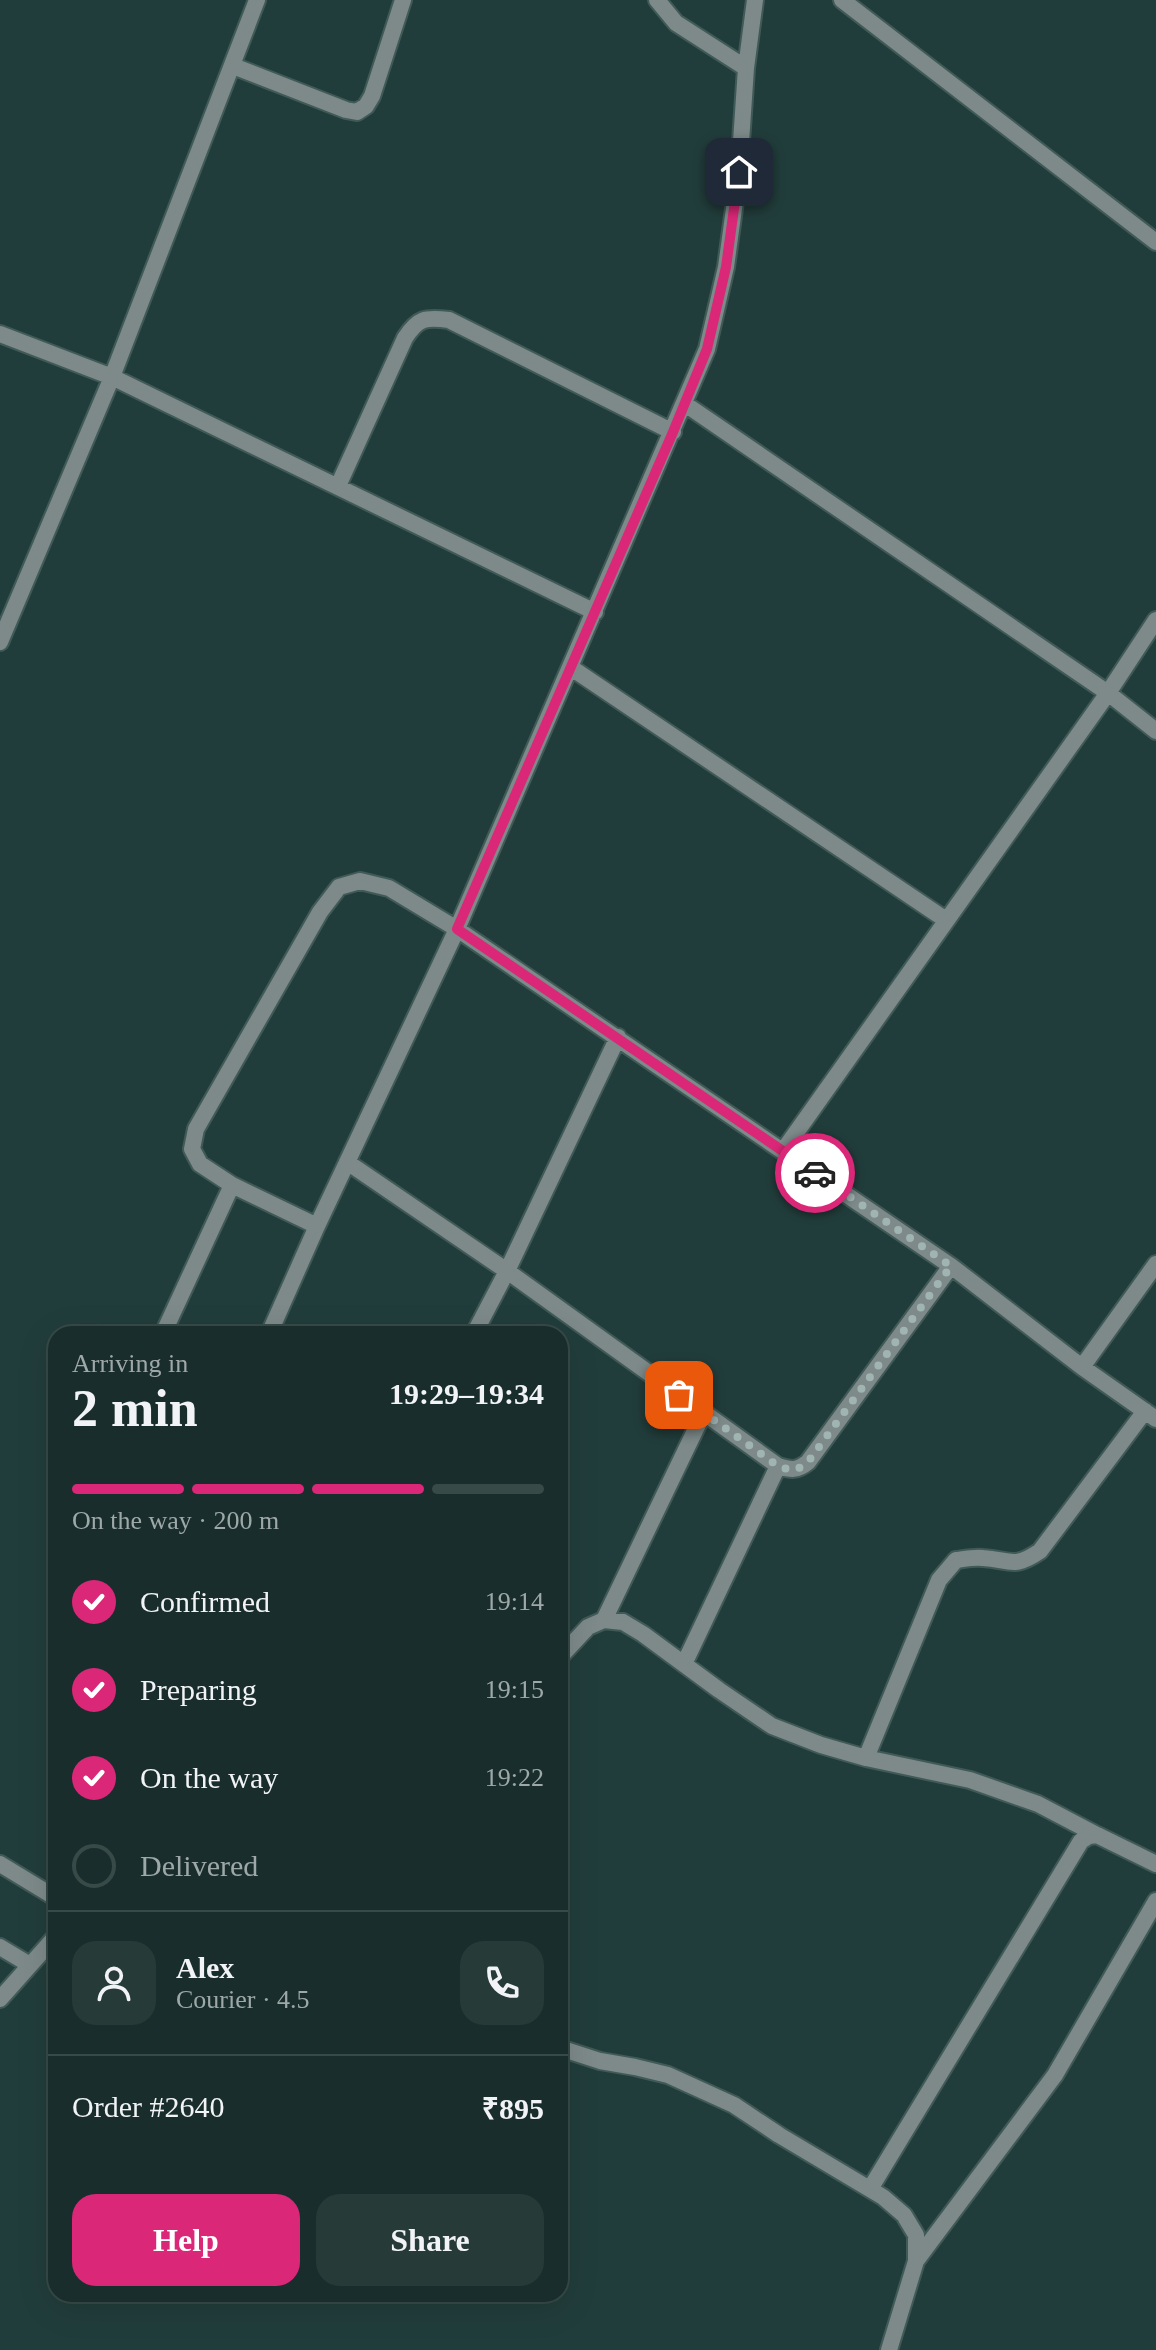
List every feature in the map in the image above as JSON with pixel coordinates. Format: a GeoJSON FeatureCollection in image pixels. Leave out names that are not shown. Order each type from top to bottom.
{"type":"FeatureCollection","features":[{"type":"Feature","properties":{"kind":"street"},"geometry":{"type":"LineString","coordinates":[[0,642],[112,377],[257,0]]}},
{"type":"Feature","properties":{"kind":"street"},"geometry":{"type":"LineString","coordinates":[[233,66],[357,112],[366,106],[372,96],[403,0]]}},
{"type":"Feature","properties":{"kind":"street"},"geometry":{"type":"LineString","coordinates":[[657,0],[676,23],[746,68]]}},
{"type":"Feature","properties":{"kind":"street"},"geometry":{"type":"LineString","coordinates":[[273,1326],[457,929],[707,349],[726,267],[739,172],[746,68],[755,0]]}},
{"type":"Feature","properties":{"kind":"street"},"geometry":{"type":"LineString","coordinates":[[842,0],[1156,242]]}},
{"type":"Feature","properties":{"kind":"street"},"geometry":{"type":"LineString","coordinates":[[338,486],[405,338],[414,325],[429,318],[449,320],[673,432]]}},
{"type":"Feature","properties":{"kind":"street"},"geometry":{"type":"LineString","coordinates":[[0,334],[112,377],[595,612]]}},
{"type":"Feature","properties":{"kind":"street"},"geometry":{"type":"LineString","coordinates":[[685,404],[1108,693],[1156,731]]}},
{"type":"Feature","properties":{"kind":"street"},"geometry":{"type":"LineString","coordinates":[[783,1151],[1108,693],[1156,620]]}},
{"type":"Feature","properties":{"kind":"street"},"geometry":{"type":"LineString","coordinates":[[570,667],[946,920]]}},
{"type":"Feature","properties":{"kind":"street"},"geometry":{"type":"LineString","coordinates":[[317,1226],[232,1185],[200,1164],[192,1149],[196,1129],[320,912],[339,887],[360,881],[389,888],[457,929],[618,1037],[951,1266],[1150,1415],[1040,1551],[1025,1561],[956,1560],[939,1580],[866,1758]]}},
{"type":"Feature","properties":{"kind":"street"},"geometry":{"type":"LineString","coordinates":[[478,1326],[618,1037]]}},
{"type":"Feature","properties":{"kind":"street"},"geometry":{"type":"LineString","coordinates":[[347,1162],[507,1271],[778,1466],[790,1470],[800,1469],[808,1462],[951,1266]]}},
{"type":"Feature","properties":{"kind":"street"},"geometry":{"type":"LineString","coordinates":[[167,1326],[232,1185]]}},
{"type":"Feature","properties":{"kind":"street"},"geometry":{"type":"LineString","coordinates":[[1082,1367],[1156,1264]]}},
{"type":"Feature","properties":{"kind":"street"},"geometry":{"type":"LineString","coordinates":[[604,1620],[704,1412]]}},
{"type":"Feature","properties":{"kind":"street"},"geometry":{"type":"LineString","coordinates":[[684,1664],[778,1466]]}},
{"type":"Feature","properties":{"kind":"street"},"geometry":{"type":"LineString","coordinates":[[568,1648],[588,1627],[604,1620],[623,1622],[772,1726],[821,1745],[970,1780],[1038,1804],[1156,1864]]}},
{"type":"Feature","properties":{"kind":"street"},"geometry":{"type":"LineString","coordinates":[[870,2189],[1081,1841],[1097,1835]]}},
{"type":"Feature","properties":{"kind":"street"},"geometry":{"type":"LineString","coordinates":[[0,1864],[48,1893]]}},
{"type":"Feature","properties":{"kind":"street"},"geometry":{"type":"LineString","coordinates":[[916,2261],[1055,2075],[1156,1901]]}},
{"type":"Feature","properties":{"kind":"street"},"geometry":{"type":"LineString","coordinates":[[0,1999],[48,1945]]}},
{"type":"Feature","properties":{"kind":"street"},"geometry":{"type":"LineString","coordinates":[[0,1947],[30,1965]]}},
{"type":"Feature","properties":{"kind":"street"},"geometry":{"type":"LineString","coordinates":[[568,2051],[600,2061],[668,2075],[734,2105],[870,2189],[904,2215],[916,2235],[916,2261],[889,2350]]}},
{"type":"Feature","properties":{"kind":"way so far"},"geometry":{"type":"LineString","coordinates":[[679,1395],[778,1466],[800,1469],[951,1266],[815,1173]]}},
{"type":"Feature","properties":{"kind":"route"},"geometry":{"type":"LineString","coordinates":[[739,172],[726,267],[707,349],[457,929],[815,1173]]}}]}
